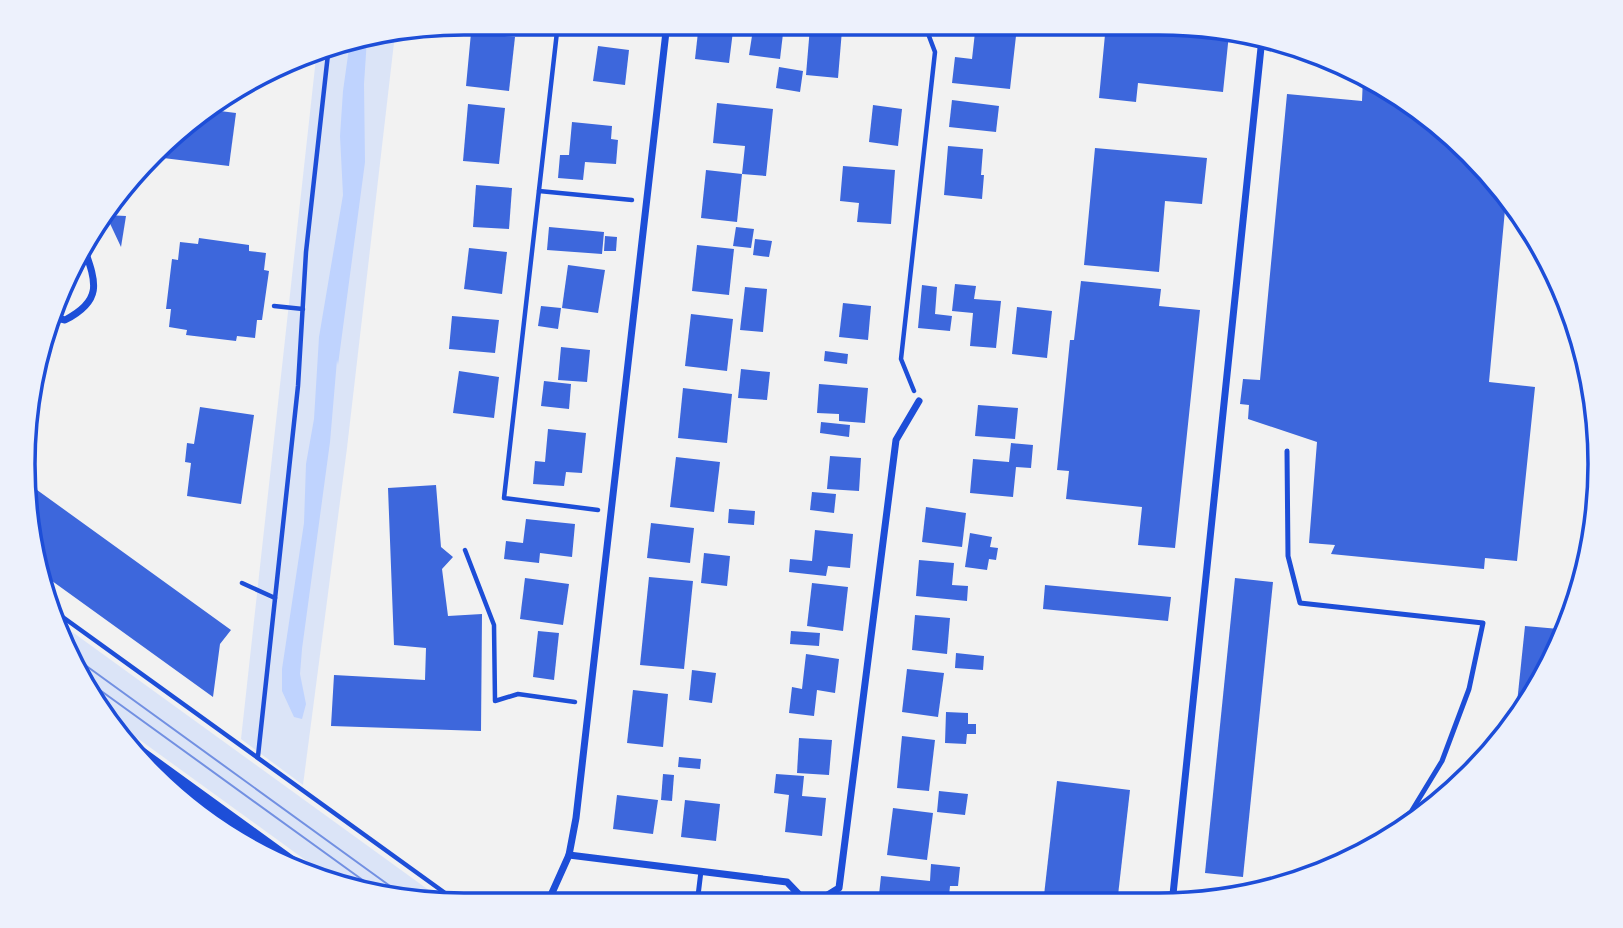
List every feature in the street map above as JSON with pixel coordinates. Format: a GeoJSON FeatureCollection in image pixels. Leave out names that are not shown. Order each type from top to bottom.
{"type":"FeatureCollection","features":[{"type":"Feature","properties":{"kind":"main road"},"geometry":{"type":"LineString","coordinates":[[169,775],[263,843]]}},
{"type":"Feature","properties":{"kind":"street"},"geometry":{"type":"LineString","coordinates":[[552,893],[569,855],[576,818],[666,35]]}},
{"type":"Feature","properties":{"kind":"street"},"geometry":{"type":"LineString","coordinates":[[1173,892],[1261,48]]}},
{"type":"Feature","properties":{"kind":"street"},"geometry":{"type":"LineString","coordinates":[[61,319],[65,320],[83,311],[95,293],[87,258]]}},
{"type":"Feature","properties":{"kind":"street"},"geometry":{"type":"LineString","coordinates":[[831,893],[839,888],[895,440],[919,401]]}},
{"type":"Feature","properties":{"kind":"street"},"geometry":{"type":"LineString","coordinates":[[569,855],[787,882],[798,893]]}},
{"type":"Feature","properties":{"kind":"lane"},"geometry":{"type":"LineString","coordinates":[[1287,451],[1288,556],[1300,603],[1483,623],[1469,689],[1443,761],[1413,809]]}},
{"type":"Feature","properties":{"kind":"lane"},"geometry":{"type":"LineString","coordinates":[[698,893],[701,871]]}},
{"type":"Feature","properties":{"kind":"path"},"geometry":{"type":"LineString","coordinates":[[557,35],[504,498],[610,512]]}},
{"type":"Feature","properties":{"kind":"path"},"geometry":{"type":"LineString","coordinates":[[919,401],[901,359],[935,52],[928,35]]}},
{"type":"Feature","properties":{"kind":"path"},"geometry":{"type":"LineString","coordinates":[[258,756],[298,386],[306,252],[328,58]]}},
{"type":"Feature","properties":{"kind":"path"},"geometry":{"type":"LineString","coordinates":[[539,191],[646,202]]}},
{"type":"Feature","properties":{"kind":"path"},"geometry":{"type":"LineString","coordinates":[[274,306],[303,309]]}},
{"type":"Feature","properties":{"kind":"path"},"geometry":{"type":"LineString","coordinates":[[465,550],[494,625],[495,701],[518,694],[589,704]]}},
{"type":"Feature","properties":{"kind":"path"},"geometry":{"type":"LineString","coordinates":[[242,583],[275,598]]}},
{"type":"Feature","properties":{"kind":"path"},"geometry":{"type":"LineString","coordinates":[[64,618],[443,892]]}},
{"type":"Feature","properties":{"kind":"shaded area"},"geometry":{"type":"Polygon","coordinates":[[[394,41],[347,448],[303,785],[241,739],[316,62],[394,41]]]}},
{"type":"Feature","properties":{"kind":"shaded area"},"geometry":{"type":"Polygon","coordinates":[[[69,629],[431,891],[380,885],[311,864],[130,733],[92,678],[69,629]]]}},
{"type":"Feature","properties":{"kind":"water"},"geometry":{"type":"Polygon","coordinates":[[[366,46],[365,162],[338,365],[337,360],[330,442],[302,649],[300,674],[306,704],[302,719],[294,717],[282,691],[282,669],[304,523],[306,464],[314,419],[319,337],[343,195],[340,136],[349,51],[366,46]]]}},
{"type":"Feature","properties":{"kind":"building"},"geometry":{"type":"Polygon","coordinates":[[[471,35],[515,37],[509,91],[466,86],[471,35]]]}},
{"type":"Feature","properties":{"kind":"building"},"geometry":{"type":"Polygon","coordinates":[[[698,35],[732,35],[729,63],[695,59],[698,35]]]}},
{"type":"Feature","properties":{"kind":"building"},"geometry":{"type":"Polygon","coordinates":[[[752,35],[783,35],[780,59],[749,55],[752,35]]]}},
{"type":"Feature","properties":{"kind":"building"},"geometry":{"type":"Polygon","coordinates":[[[809,35],[842,35],[838,78],[806,75],[809,35]]]}},
{"type":"Feature","properties":{"kind":"building"},"geometry":{"type":"Polygon","coordinates":[[[975,35],[1016,35],[1010,89],[952,83],[955,57],[972,59],[975,35]]]}},
{"type":"Feature","properties":{"kind":"building"},"geometry":{"type":"Polygon","coordinates":[[[1105,35],[1187,36],[1228,41],[1223,92],[1138,83],[1136,102],[1099,98],[1105,35]]]}},
{"type":"Feature","properties":{"kind":"building"},"geometry":{"type":"Polygon","coordinates":[[[598,46],[629,50],[625,85],[593,81],[598,46]]]}},
{"type":"Feature","properties":{"kind":"building"},"geometry":{"type":"Polygon","coordinates":[[[779,67],[803,71],[800,92],[776,88],[779,67]]]}},
{"type":"Feature","properties":{"kind":"building"},"geometry":{"type":"Polygon","coordinates":[[[1363,86],[1420,124],[1442,141],[1482,181],[1505,211],[1489,382],[1535,387],[1517,561],[1485,558],[1484,569],[1331,554],[1335,545],[1309,543],[1317,442],[1248,419],[1249,405],[1240,404],[1243,379],[1260,380],[1287,94],[1362,101],[1363,86]]]}},
{"type":"Feature","properties":{"kind":"building"},"geometry":{"type":"Polygon","coordinates":[[[952,100],[999,106],[996,132],[949,127],[952,100]]]}},
{"type":"Feature","properties":{"kind":"building"},"geometry":{"type":"Polygon","coordinates":[[[717,103],[773,109],[766,176],[742,174],[745,146],[713,143],[717,103]]]}},
{"type":"Feature","properties":{"kind":"building"},"geometry":{"type":"Polygon","coordinates":[[[468,104],[505,108],[499,164],[463,161],[468,104]]]}},
{"type":"Feature","properties":{"kind":"building"},"geometry":{"type":"Polygon","coordinates":[[[873,105],[902,109],[898,146],[869,142],[873,105]]]}},
{"type":"Feature","properties":{"kind":"building"},"geometry":{"type":"Polygon","coordinates":[[[221,111],[236,113],[229,166],[164,158],[181,141],[221,111]]]}},
{"type":"Feature","properties":{"kind":"building"},"geometry":{"type":"Polygon","coordinates":[[[572,122],[612,126],[611,139],[618,140],[616,164],[585,162],[583,180],[558,178],[560,155],[569,155],[572,122]]]}},
{"type":"Feature","properties":{"kind":"building"},"geometry":{"type":"Polygon","coordinates":[[[948,146],[983,149],[982,199],[944,195],[948,146]]]}},
{"type":"Feature","properties":{"kind":"building"},"geometry":{"type":"Polygon","coordinates":[[[1095,148],[1207,158],[1202,204],[1165,201],[1159,272],[1084,265],[1095,148]]]}},
{"type":"Feature","properties":{"kind":"building"},"geometry":{"type":"Polygon","coordinates":[[[843,166],[895,170],[891,224],[857,222],[859,203],[840,201],[843,166]]]}},
{"type":"Feature","properties":{"kind":"building"},"geometry":{"type":"Polygon","coordinates":[[[706,170],[742,174],[737,222],[701,218],[706,170]]]}},
{"type":"Feature","properties":{"kind":"building"},"geometry":{"type":"Polygon","coordinates":[[[476,185],[512,188],[509,229],[473,227],[476,185]]]}},
{"type":"Feature","properties":{"kind":"building"},"geometry":{"type":"Polygon","coordinates":[[[115,215],[126,216],[121,247],[110,223],[115,215]]]}},
{"type":"Feature","properties":{"kind":"building"},"geometry":{"type":"Polygon","coordinates":[[[549,227],[604,232],[602,254],[547,250],[549,227]]]}},
{"type":"Feature","properties":{"kind":"building"},"geometry":{"type":"Polygon","coordinates":[[[736,227],[754,229],[751,248],[733,246],[736,227]]]}},
{"type":"Feature","properties":{"kind":"building"},"geometry":{"type":"Polygon","coordinates":[[[605,236],[617,237],[616,251],[604,251],[605,236]]]}},
{"type":"Feature","properties":{"kind":"building"},"geometry":{"type":"Polygon","coordinates":[[[199,238],[249,245],[249,251],[266,253],[264,270],[269,271],[262,320],[257,320],[255,338],[237,336],[236,341],[186,335],[187,330],[169,327],[171,309],[166,309],[172,259],[178,260],[180,242],[198,244],[199,238]]]}},
{"type":"Feature","properties":{"kind":"building"},"geometry":{"type":"Polygon","coordinates":[[[755,239],[772,241],[769,257],[753,255],[755,239]]]}},
{"type":"Feature","properties":{"kind":"building"},"geometry":{"type":"Polygon","coordinates":[[[697,245],[734,249],[729,295],[692,291],[697,245]]]}},
{"type":"Feature","properties":{"kind":"building"},"geometry":{"type":"Polygon","coordinates":[[[469,248],[507,252],[502,294],[464,289],[469,248]]]}},
{"type":"Feature","properties":{"kind":"building"},"geometry":{"type":"Polygon","coordinates":[[[568,265],[605,270],[598,313],[562,308],[568,265]]]}},
{"type":"Feature","properties":{"kind":"building"},"geometry":{"type":"Polygon","coordinates":[[[1081,281],[1161,289],[1159,306],[1200,310],[1175,548],[1138,545],[1142,507],[1066,499],[1069,471],[1057,470],[1070,340],[1074,340],[1081,281]]]}},
{"type":"Feature","properties":{"kind":"building"},"geometry":{"type":"Polygon","coordinates":[[[955,284],[976,286],[974,299],[1001,301],[996,348],[970,346],[973,313],[952,311],[955,284]]]}},
{"type":"Feature","properties":{"kind":"building"},"geometry":{"type":"Polygon","coordinates":[[[922,285],[937,287],[935,314],[952,316],[950,331],[918,328],[922,285]]]}},
{"type":"Feature","properties":{"kind":"building"},"geometry":{"type":"Polygon","coordinates":[[[745,287],[767,289],[763,332],[740,330],[745,287]]]}},
{"type":"Feature","properties":{"kind":"building"},"geometry":{"type":"Polygon","coordinates":[[[843,303],[871,306],[868,340],[839,337],[843,303]]]}},
{"type":"Feature","properties":{"kind":"building"},"geometry":{"type":"Polygon","coordinates":[[[541,306],[561,308],[558,329],[538,326],[541,306]]]}},
{"type":"Feature","properties":{"kind":"building"},"geometry":{"type":"Polygon","coordinates":[[[1017,307],[1052,311],[1047,358],[1012,354],[1017,307]]]}},
{"type":"Feature","properties":{"kind":"building"},"geometry":{"type":"Polygon","coordinates":[[[691,314],[733,319],[727,371],[685,366],[691,314]]]}},
{"type":"Feature","properties":{"kind":"building"},"geometry":{"type":"Polygon","coordinates":[[[452,316],[499,320],[495,353],[449,349],[452,316]]]}},
{"type":"Feature","properties":{"kind":"building"},"geometry":{"type":"Polygon","coordinates":[[[561,347],[590,350],[587,382],[558,380],[561,347]]]}},
{"type":"Feature","properties":{"kind":"building"},"geometry":{"type":"Polygon","coordinates":[[[825,351],[848,354],[847,364],[824,361],[825,351]]]}},
{"type":"Feature","properties":{"kind":"building"},"geometry":{"type":"Polygon","coordinates":[[[741,369],[770,372],[767,400],[738,398],[741,369]]]}},
{"type":"Feature","properties":{"kind":"building"},"geometry":{"type":"Polygon","coordinates":[[[459,371],[499,377],[494,418],[453,413],[459,371]]]}},
{"type":"Feature","properties":{"kind":"building"},"geometry":{"type":"Polygon","coordinates":[[[544,381],[571,384],[569,409],[541,406],[544,381]]]}},
{"type":"Feature","properties":{"kind":"building"},"geometry":{"type":"Polygon","coordinates":[[[819,384],[868,388],[865,423],[839,421],[839,414],[817,413],[819,384]]]}},
{"type":"Feature","properties":{"kind":"building"},"geometry":{"type":"Polygon","coordinates":[[[683,388],[732,394],[727,443],[678,438],[683,388]]]}},
{"type":"Feature","properties":{"kind":"building"},"geometry":{"type":"Polygon","coordinates":[[[978,405],[1018,408],[1015,439],[975,436],[978,405]]]}},
{"type":"Feature","properties":{"kind":"building"},"geometry":{"type":"Polygon","coordinates":[[[200,407],[254,415],[241,504],[187,496],[191,463],[185,462],[187,443],[194,444],[200,407]]]}},
{"type":"Feature","properties":{"kind":"building"},"geometry":{"type":"Polygon","coordinates":[[[821,422],[850,425],[849,437],[820,433],[821,422]]]}},
{"type":"Feature","properties":{"kind":"building"},"geometry":{"type":"Polygon","coordinates":[[[548,429],[586,433],[582,473],[566,472],[564,486],[533,484],[535,461],[545,462],[548,429]]]}},
{"type":"Feature","properties":{"kind":"building"},"geometry":{"type":"Polygon","coordinates":[[[1011,443],[1033,445],[1031,468],[1016,467],[1013,497],[970,493],[973,459],[1009,462],[1011,443]]]}},
{"type":"Feature","properties":{"kind":"building"},"geometry":{"type":"Polygon","coordinates":[[[830,456],[861,458],[859,491],[827,489],[830,456]]]}},
{"type":"Feature","properties":{"kind":"building"},"geometry":{"type":"Polygon","coordinates":[[[676,457],[720,462],[714,512],[670,507],[676,457]]]}},
{"type":"Feature","properties":{"kind":"building"},"geometry":{"type":"Polygon","coordinates":[[[436,485],[441,547],[453,557],[442,569],[448,616],[482,614],[481,731],[331,726],[334,675],[425,680],[426,648],[394,645],[388,488],[436,485]]]}},
{"type":"Feature","properties":{"kind":"building"},"geometry":{"type":"Polygon","coordinates":[[[36,489],[231,630],[220,644],[213,697],[52,581],[43,548],[36,489]]]}},
{"type":"Feature","properties":{"kind":"building"},"geometry":{"type":"Polygon","coordinates":[[[812,492],[836,494],[834,513],[810,510],[812,492]]]}},
{"type":"Feature","properties":{"kind":"building"},"geometry":{"type":"Polygon","coordinates":[[[926,507],[966,513],[962,547],[922,542],[926,507]]]}},
{"type":"Feature","properties":{"kind":"building"},"geometry":{"type":"Polygon","coordinates":[[[729,509],[755,511],[754,525],[728,523],[729,509]]]}},
{"type":"Feature","properties":{"kind":"building"},"geometry":{"type":"Polygon","coordinates":[[[526,519],[575,524],[572,557],[540,553],[539,563],[504,559],[506,541],[523,543],[526,519]]]}},
{"type":"Feature","properties":{"kind":"building"},"geometry":{"type":"Polygon","coordinates":[[[651,523],[694,528],[690,563],[647,558],[651,523]]]}},
{"type":"Feature","properties":{"kind":"building"},"geometry":{"type":"Polygon","coordinates":[[[815,530],[853,534],[850,568],[828,566],[826,576],[789,572],[790,559],[812,561],[815,530]]]}},
{"type":"Feature","properties":{"kind":"building"},"geometry":{"type":"Polygon","coordinates":[[[970,533],[992,537],[990,547],[998,548],[996,560],[989,559],[987,570],[965,567],[970,533]]]}},
{"type":"Feature","properties":{"kind":"building"},"geometry":{"type":"Polygon","coordinates":[[[704,553],[730,556],[727,586],[701,583],[704,553]]]}},
{"type":"Feature","properties":{"kind":"building"},"geometry":{"type":"Polygon","coordinates":[[[919,560],[954,563],[952,585],[968,586],[967,601],[916,596],[919,560]]]}},
{"type":"Feature","properties":{"kind":"building"},"geometry":{"type":"Polygon","coordinates":[[[649,577],[693,581],[684,669],[640,665],[649,577]]]}},
{"type":"Feature","properties":{"kind":"building"},"geometry":{"type":"Polygon","coordinates":[[[525,578],[569,584],[563,625],[520,619],[525,578]]]}},
{"type":"Feature","properties":{"kind":"building"},"geometry":{"type":"Polygon","coordinates":[[[1235,578],[1273,582],[1243,877],[1205,873],[1235,578]]]}},
{"type":"Feature","properties":{"kind":"building"},"geometry":{"type":"Polygon","coordinates":[[[812,583],[848,587],[843,631],[807,626],[812,583]]]}},
{"type":"Feature","properties":{"kind":"building"},"geometry":{"type":"Polygon","coordinates":[[[1045,585],[1171,597],[1168,621],[1043,609],[1045,585]]]}},
{"type":"Feature","properties":{"kind":"building"},"geometry":{"type":"Polygon","coordinates":[[[915,615],[950,618],[947,654],[912,650],[915,615]]]}},
{"type":"Feature","properties":{"kind":"building"},"geometry":{"type":"Polygon","coordinates":[[[1525,626],[1555,629],[1531,679],[1517,700],[1525,626]]]}},
{"type":"Feature","properties":{"kind":"building"},"geometry":{"type":"Polygon","coordinates":[[[538,631],[559,633],[554,680],[533,677],[538,631]]]}},
{"type":"Feature","properties":{"kind":"building"},"geometry":{"type":"Polygon","coordinates":[[[791,631],[820,633],[819,646],[790,644],[791,631]]]}},
{"type":"Feature","properties":{"kind":"building"},"geometry":{"type":"Polygon","coordinates":[[[956,653],[984,656],[983,670],[955,668],[956,653]]]}},
{"type":"Feature","properties":{"kind":"building"},"geometry":{"type":"Polygon","coordinates":[[[806,654],[839,659],[835,693],[817,690],[814,716],[789,713],[792,687],[802,689],[806,654]]]}},
{"type":"Feature","properties":{"kind":"building"},"geometry":{"type":"Polygon","coordinates":[[[907,669],[944,673],[938,717],[902,712],[907,669]]]}},
{"type":"Feature","properties":{"kind":"building"},"geometry":{"type":"Polygon","coordinates":[[[692,670],[716,673],[712,703],[689,700],[692,670]]]}},
{"type":"Feature","properties":{"kind":"building"},"geometry":{"type":"Polygon","coordinates":[[[633,690],[668,694],[663,747],[627,743],[633,690]]]}},
{"type":"Feature","properties":{"kind":"building"},"geometry":{"type":"Polygon","coordinates":[[[946,712],[968,713],[968,724],[976,724],[976,734],[967,734],[966,744],[945,743],[946,712]]]}},
{"type":"Feature","properties":{"kind":"building"},"geometry":{"type":"Polygon","coordinates":[[[902,736],[935,740],[929,791],[897,788],[902,736]]]}},
{"type":"Feature","properties":{"kind":"building"},"geometry":{"type":"Polygon","coordinates":[[[799,738],[832,740],[829,775],[797,773],[799,738]]]}},
{"type":"Feature","properties":{"kind":"building"},"geometry":{"type":"Polygon","coordinates":[[[679,757],[701,759],[700,769],[678,767],[679,757]]]}},
{"type":"Feature","properties":{"kind":"building"},"geometry":{"type":"Polygon","coordinates":[[[663,774],[674,775],[672,801],[661,800],[663,774]]]}},
{"type":"Feature","properties":{"kind":"building"},"geometry":{"type":"Polygon","coordinates":[[[776,774],[804,776],[802,796],[826,798],[822,836],[785,832],[789,795],[774,793],[776,774]]]}},
{"type":"Feature","properties":{"kind":"building"},"geometry":{"type":"Polygon","coordinates":[[[1057,781],[1130,790],[1118,893],[1044,893],[1057,781]]]}},
{"type":"Feature","properties":{"kind":"building"},"geometry":{"type":"Polygon","coordinates":[[[939,791],[968,794],[965,815],[937,812],[939,791]]]}},
{"type":"Feature","properties":{"kind":"building"},"geometry":{"type":"Polygon","coordinates":[[[617,795],[658,800],[653,834],[613,829],[617,795]]]}},
{"type":"Feature","properties":{"kind":"building"},"geometry":{"type":"Polygon","coordinates":[[[685,800],[720,804],[716,841],[681,837],[685,800]]]}},
{"type":"Feature","properties":{"kind":"building"},"geometry":{"type":"Polygon","coordinates":[[[893,808],[933,813],[927,860],[887,855],[893,808]]]}},
{"type":"Feature","properties":{"kind":"building"},"geometry":{"type":"Polygon","coordinates":[[[931,864],[960,867],[958,886],[950,886],[949,893],[879,893],[881,876],[930,881],[931,864]]]}},
{"type":"Feature","properties":{"kind":"tram line"},"geometry":{"type":"LineString","coordinates":[[85,665],[391,887]]}},
{"type":"Feature","properties":{"kind":"tram line"},"geometry":{"type":"LineString","coordinates":[[99,690],[364,881]]}}]}
